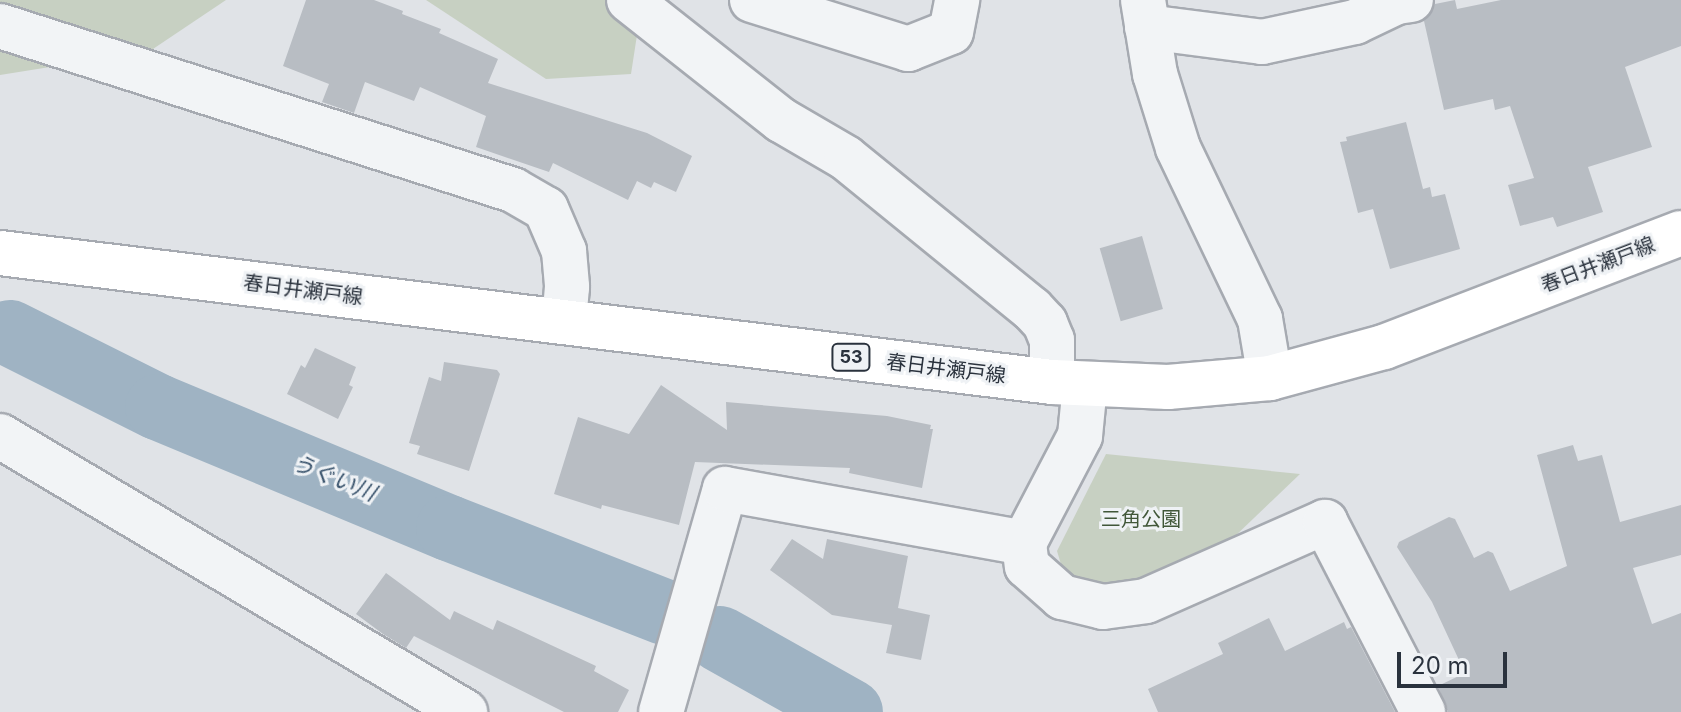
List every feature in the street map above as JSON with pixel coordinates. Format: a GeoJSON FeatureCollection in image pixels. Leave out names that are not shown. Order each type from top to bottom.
{"type":"FeatureCollection","features":[{"type":"Feature","properties":{"kind":"main road","name":"春日井瀬戸線"},"geometry":{"type":"LineString","coordinates":[[0,253],[1069,384],[1188,386],[1270,378],[1384,347],[1681,233]]}},
{"type":"Feature","properties":{"kind":"street"},"geometry":{"type":"LineString","coordinates":[[629,0],[781,120],[846,158],[1032,309],[1045,323],[1069,384],[1080,436],[1024,543],[1027,566],[1062,597],[1103,607],[1146,601],[1325,522],[1423,712]]}},
{"type":"Feature","properties":{"kind":"street"},"geometry":{"type":"LineString","coordinates":[[752,0],[908,49],[951,32],[957,0]]}},
{"type":"Feature","properties":{"kind":"street"},"geometry":{"type":"LineString","coordinates":[[1270,378],[1260,319],[1178,148],[1155,74],[1145,13],[1262,42],[1355,22],[1397,2],[1411,0]]}},
{"type":"Feature","properties":{"kind":"street"},"geometry":{"type":"LineString","coordinates":[[0,26],[513,190],[546,209],[564,251],[567,287],[564,322]]}},
{"type":"Feature","properties":{"kind":"street"},"geometry":{"type":"LineString","coordinates":[[0,436],[465,712]]}},
{"type":"Feature","properties":{"kind":"street"},"geometry":{"type":"LineString","coordinates":[[661,712],[725,489],[1024,543]]}},
{"type":"Feature","properties":{"kind":"green space"},"geometry":{"type":"Polygon","coordinates":[[[0,0],[226,0],[150,51],[0,75],[0,0]]]}},
{"type":"Feature","properties":{"kind":"green space"},"geometry":{"type":"Polygon","coordinates":[[[426,0],[620,0],[639,22],[631,74],[546,79],[426,0]]]}},
{"type":"Feature","properties":{"kind":"green space","name":"三角公園"},"geometry":{"type":"Polygon","coordinates":[[[1106,454],[1300,474],[1231,540],[1166,574],[1099,593],[1066,581],[1057,551],[1106,454]]]}},
{"type":"Feature","properties":{"kind":"building"},"geometry":{"type":"Polygon","coordinates":[[[306,0],[374,0],[403,11],[402,14],[441,29],[439,33],[498,59],[488,83],[647,133],[692,156],[676,192],[654,182],[651,188],[637,181],[628,200],[553,163],[549,172],[476,147],[486,116],[420,87],[414,101],[365,82],[354,113],[322,102],[329,84],[283,66],[306,0]]]}},
{"type":"Feature","properties":{"kind":"building"},"geometry":{"type":"Polygon","coordinates":[[[1455,0],[1457,9],[1501,0],[1681,0],[1681,46],[1625,67],[1652,147],[1588,167],[1603,212],[1557,227],[1553,217],[1520,226],[1508,185],[1534,178],[1510,106],[1495,110],[1493,99],[1444,110],[1424,21],[1435,4],[1455,0]]]}},
{"type":"Feature","properties":{"kind":"building"},"geometry":{"type":"Polygon","coordinates":[[[1406,122],[1423,189],[1430,187],[1432,197],[1445,194],[1460,249],[1390,269],[1373,209],[1358,213],[1340,142],[1347,141],[1346,137],[1406,122]]]}},
{"type":"Feature","properties":{"kind":"building"},"geometry":{"type":"Polygon","coordinates":[[[1142,236],[1163,309],[1121,321],[1100,248],[1142,236]]]}},
{"type":"Feature","properties":{"kind":"building"},"geometry":{"type":"Polygon","coordinates":[[[315,348],[356,367],[349,385],[353,387],[338,419],[287,394],[301,365],[305,368],[315,348]]]}},
{"type":"Feature","properties":{"kind":"building"},"geometry":{"type":"Polygon","coordinates":[[[444,362],[497,370],[500,374],[469,471],[417,454],[420,446],[409,443],[429,377],[441,381],[444,362]]]}},
{"type":"Feature","properties":{"kind":"building"},"geometry":{"type":"Polygon","coordinates":[[[661,385],[727,430],[726,402],[887,416],[931,425],[930,429],[933,429],[922,488],[849,473],[850,468],[695,462],[679,525],[602,505],[601,509],[554,494],[578,417],[629,434],[661,385]]]}},
{"type":"Feature","properties":{"kind":"building"},"geometry":{"type":"Polygon","coordinates":[[[1573,445],[1578,461],[1602,455],[1620,522],[1681,505],[1681,555],[1633,568],[1652,624],[1681,613],[1681,712],[1448,712],[1438,686],[1465,673],[1432,602],[1397,547],[1399,542],[1449,517],[1455,519],[1474,558],[1488,551],[1493,553],[1510,591],[1567,566],[1537,455],[1573,445]]]}},
{"type":"Feature","properties":{"kind":"building"},"geometry":{"type":"Polygon","coordinates":[[[792,539],[823,559],[827,539],[908,556],[898,608],[930,615],[921,660],[886,653],[892,625],[832,615],[770,570],[792,539]]]}},
{"type":"Feature","properties":{"kind":"building"},"geometry":{"type":"Polygon","coordinates":[[[386,573],[450,620],[454,611],[493,630],[497,620],[596,666],[594,671],[629,690],[618,712],[564,712],[414,636],[406,648],[356,614],[386,573]]]}},
{"type":"Feature","properties":{"kind":"building"},"geometry":{"type":"Polygon","coordinates":[[[1269,618],[1285,651],[1344,622],[1347,629],[1351,627],[1395,712],[1158,712],[1148,689],[1223,654],[1218,643],[1269,618]]]}},
{"type":"Feature","properties":{"kind":"waterway","name":"うぐい川"},"geometry":{"type":"LineString","coordinates":[[10,333],[158,407],[449,528],[664,612]]}},
{"type":"Feature","properties":{"kind":"waterway","name":"うぐい川"},"geometry":{"type":"LineString","coordinates":[[720,639],[850,712]]}}]}
